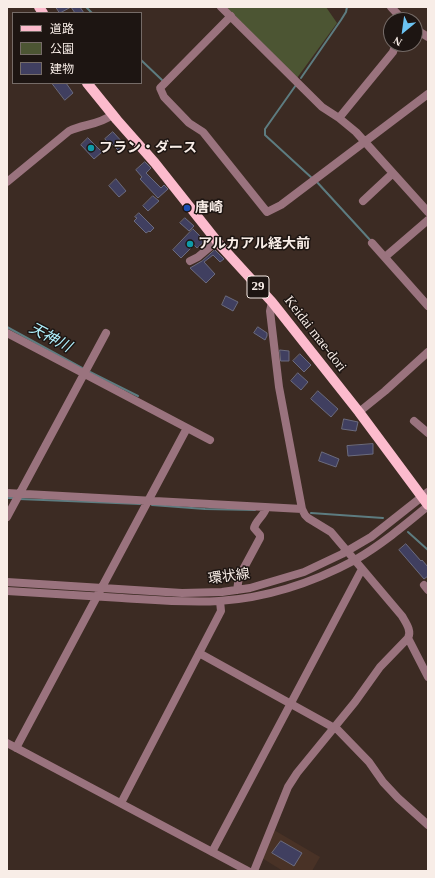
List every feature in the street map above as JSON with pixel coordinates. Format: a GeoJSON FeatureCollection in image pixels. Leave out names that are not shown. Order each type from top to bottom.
{"type":"FeatureCollection","features":[{"type":"Feature","properties":{"kind":"main road","name":"Keidai mae-dori"},"geometry":{"type":"LineString","coordinates":[[88,84],[112,115],[155,163],[217,241],[272,302],[427,500]]}},
{"type":"Feature","properties":{"kind":"street"},"geometry":{"type":"LineString","coordinates":[[221,7],[322,106],[366,141],[428,212]]}},
{"type":"Feature","properties":{"kind":"street"},"geometry":{"type":"LineString","coordinates":[[231,16],[160,88],[164,97],[189,123],[203,132],[267,212],[281,205],[428,94]]}},
{"type":"Feature","properties":{"kind":"street"},"geometry":{"type":"LineString","coordinates":[[339,118],[392,52]]}},
{"type":"Feature","properties":{"kind":"street"},"geometry":{"type":"LineString","coordinates":[[9,178],[69,131],[106,120],[112,115]]}},
{"type":"Feature","properties":{"kind":"street"},"geometry":{"type":"LineString","coordinates":[[363,201],[393,173]]}},
{"type":"Feature","properties":{"kind":"street"},"geometry":{"type":"LineString","coordinates":[[385,257],[428,220]]}},
{"type":"Feature","properties":{"kind":"street"},"geometry":{"type":"LineString","coordinates":[[190,261],[198,257],[217,241]]}},
{"type":"Feature","properties":{"kind":"street"},"geometry":{"type":"LineString","coordinates":[[372,243],[427,303]]}},
{"type":"Feature","properties":{"kind":"street"},"geometry":{"type":"LineString","coordinates":[[272,302],[270,311],[279,387],[302,509],[308,518],[331,532],[402,616],[409,631],[408,638],[428,677]]}},
{"type":"Feature","properties":{"kind":"street"},"geometry":{"type":"LineString","coordinates":[[7,333],[210,440]]}},
{"type":"Feature","properties":{"kind":"street"},"geometry":{"type":"LineString","coordinates":[[7,517],[106,333]]}},
{"type":"Feature","properties":{"kind":"street"},"geometry":{"type":"LineString","coordinates":[[359,412],[385,391],[428,352]]}},
{"type":"Feature","properties":{"kind":"street"},"geometry":{"type":"LineString","coordinates":[[414,421],[428,433]]}},
{"type":"Feature","properties":{"kind":"street"},"geometry":{"type":"LineString","coordinates":[[16,748],[187,428]]}},
{"type":"Feature","properties":{"kind":"street"},"geometry":{"type":"LineString","coordinates":[[7,493],[302,509]]}},
{"type":"Feature","properties":{"kind":"street","name":"環状線"},"geometry":{"type":"LineString","coordinates":[[7,582],[199,594],[237,590],[267,584],[319,566],[371,537],[427,500]]}},
{"type":"Feature","properties":{"kind":"street","name":"環状線"},"geometry":{"type":"LineString","coordinates":[[7,591],[161,601],[220,601],[267,593],[287,588],[323,575],[354,560],[391,535],[427,500]]}},
{"type":"Feature","properties":{"kind":"street"},"geometry":{"type":"LineString","coordinates":[[237,590],[239,578],[260,538],[260,535],[254,528],[254,525],[265,513],[266,508]]}},
{"type":"Feature","properties":{"kind":"street"},"geometry":{"type":"LineString","coordinates":[[212,852],[362,569]]}},
{"type":"Feature","properties":{"kind":"street"},"geometry":{"type":"LineString","coordinates":[[121,804],[221,611],[220,601]]}},
{"type":"Feature","properties":{"kind":"street"},"geometry":{"type":"LineString","coordinates":[[254,871],[292,780],[355,702],[380,667],[408,638]]}},
{"type":"Feature","properties":{"kind":"street"},"geometry":{"type":"LineString","coordinates":[[199,653],[338,730],[369,762],[383,782],[398,798],[428,825]]}},
{"type":"Feature","properties":{"kind":"street"},"geometry":{"type":"LineString","coordinates":[[7,743],[248,871]]}},
{"type":"Feature","properties":{"kind":"shaded area"},"geometry":{"type":"Polygon","coordinates":[[[274,830],[320,857],[312,871],[283,871],[262,858],[274,830]]]}},
{"type":"Feature","properties":{"kind":"green space"},"geometry":{"type":"Polygon","coordinates":[[[226,7],[326,7],[337,23],[297,78],[226,7]]]}},
{"type":"Feature","properties":{"kind":"building"},"geometry":{"type":"Polygon","coordinates":[[[56,7],[71,7],[62,12],[59,12],[56,7]]]}},
{"type":"Feature","properties":{"kind":"building"},"geometry":{"type":"Polygon","coordinates":[[[71,7],[80,7],[83,12],[74,12],[71,7]]]}},
{"type":"Feature","properties":{"kind":"building"},"geometry":{"type":"Polygon","coordinates":[[[53,84],[67,84],[73,93],[65,100],[53,84]]]}},
{"type":"Feature","properties":{"kind":"building"},"geometry":{"type":"Polygon","coordinates":[[[113,132],[125,145],[119,151],[112,144],[110,145],[105,139],[113,132]]]}},
{"type":"Feature","properties":{"kind":"building","name":"フラン・ダース"},"geometry":{"type":"Polygon","coordinates":[[[88,138],[102,152],[94,159],[81,145],[88,138]]]}},
{"type":"Feature","properties":{"kind":"building"},"geometry":{"type":"Polygon","coordinates":[[[145,162],[151,168],[146,173],[161,188],[164,185],[168,189],[158,198],[140,179],[142,177],[136,170],[145,162]]]}},
{"type":"Feature","properties":{"kind":"building"},"geometry":{"type":"Polygon","coordinates":[[[116,179],[126,191],[119,197],[109,186],[116,179]]]}},
{"type":"Feature","properties":{"kind":"building"},"geometry":{"type":"Polygon","coordinates":[[[153,196],[159,201],[148,211],[143,206],[153,196]]]}},
{"type":"Feature","properties":{"kind":"building"},"geometry":{"type":"Polygon","coordinates":[[[139,213],[154,228],[150,232],[149,231],[146,233],[134,221],[137,218],[135,217],[139,213]]]}},
{"type":"Feature","properties":{"kind":"building"},"geometry":{"type":"Polygon","coordinates":[[[185,218],[194,226],[189,231],[180,223],[185,218]]]}},
{"type":"Feature","properties":{"kind":"building","name":"アルカアル経大前"},"geometry":{"type":"Polygon","coordinates":[[[193,229],[205,241],[197,248],[194,245],[181,258],[173,250],[193,229]]]}},
{"type":"Feature","properties":{"kind":"building"},"geometry":{"type":"Polygon","coordinates":[[[215,250],[224,259],[220,262],[213,255],[204,262],[215,274],[206,283],[190,268],[202,261],[215,250]]]}},
{"type":"Feature","properties":{"kind":"building"},"geometry":{"type":"Polygon","coordinates":[[[226,296],[238,302],[233,311],[222,305],[226,296]]]}},
{"type":"Feature","properties":{"kind":"building"},"geometry":{"type":"Polygon","coordinates":[[[258,327],[267,333],[265,340],[254,333],[258,327]]]}},
{"type":"Feature","properties":{"kind":"building"},"geometry":{"type":"Polygon","coordinates":[[[280,350],[289,351],[289,361],[281,361],[280,350]]]}},
{"type":"Feature","properties":{"kind":"building"},"geometry":{"type":"Polygon","coordinates":[[[300,354],[311,365],[304,372],[293,361],[300,354]]]}},
{"type":"Feature","properties":{"kind":"building"},"geometry":{"type":"Polygon","coordinates":[[[298,373],[308,382],[301,390],[291,381],[298,373]]]}},
{"type":"Feature","properties":{"kind":"building"},"geometry":{"type":"Polygon","coordinates":[[[318,391],[338,409],[331,417],[311,399],[318,391]]]}},
{"type":"Feature","properties":{"kind":"building"},"geometry":{"type":"Polygon","coordinates":[[[344,419],[358,422],[356,431],[342,429],[344,419]]]}},
{"type":"Feature","properties":{"kind":"building"},"geometry":{"type":"Polygon","coordinates":[[[373,444],[373,454],[348,456],[347,446],[373,444]]]}},
{"type":"Feature","properties":{"kind":"building"},"geometry":{"type":"Polygon","coordinates":[[[322,452],[339,459],[336,467],[319,461],[322,452]]]}},
{"type":"Feature","properties":{"kind":"building"},"geometry":{"type":"Polygon","coordinates":[[[406,544],[428,567],[428,576],[424,579],[399,550],[406,544]]]}},
{"type":"Feature","properties":{"kind":"building"},"geometry":{"type":"Polygon","coordinates":[[[281,841],[302,853],[294,866],[272,853],[281,841]]]}},
{"type":"Feature","properties":{"kind":"waterway"},"geometry":{"type":"LineString","coordinates":[[86,7],[91,12]]}},
{"type":"Feature","properties":{"kind":"waterway"},"geometry":{"type":"LineString","coordinates":[[301,78],[341,20],[347,7]]}},
{"type":"Feature","properties":{"kind":"waterway"},"geometry":{"type":"LineString","coordinates":[[142,61],[162,80]]}},
{"type":"Feature","properties":{"kind":"waterway"},"geometry":{"type":"LineString","coordinates":[[296,85],[265,129],[265,135],[313,179]]}},
{"type":"Feature","properties":{"kind":"waterway"},"geometry":{"type":"LineString","coordinates":[[316,181],[371,241]]}},
{"type":"Feature","properties":{"kind":"waterway","name":"天神川"},"geometry":{"type":"LineString","coordinates":[[7,327],[82,368]]}},
{"type":"Feature","properties":{"kind":"waterway","name":"天神川"},"geometry":{"type":"LineString","coordinates":[[90,372],[138,396]]}},
{"type":"Feature","properties":{"kind":"waterway"},"geometry":{"type":"LineString","coordinates":[[7,498],[15,498]]}},
{"type":"Feature","properties":{"kind":"waterway"},"geometry":{"type":"LineString","coordinates":[[19,499],[140,504]]}},
{"type":"Feature","properties":{"kind":"waterway"},"geometry":{"type":"LineString","coordinates":[[152,505],[205,509],[255,510]]}},
{"type":"Feature","properties":{"kind":"waterway"},"geometry":{"type":"LineString","coordinates":[[311,513],[383,518]]}},
{"type":"Feature","properties":{"kind":"waterway"},"geometry":{"type":"LineString","coordinates":[[408,532],[428,550]]}},
{"type":"Feature","properties":{"kind":"place","name":"フラン・ダース"},"geometry":{"type":"Point","coordinates":[91,148]}},
{"type":"Feature","properties":{"kind":"place","name":"唐崎"},"geometry":{"type":"Point","coordinates":[187,208]}},
{"type":"Feature","properties":{"kind":"place","name":"アルカアル経大前"},"geometry":{"type":"Point","coordinates":[190,244]}}]}
